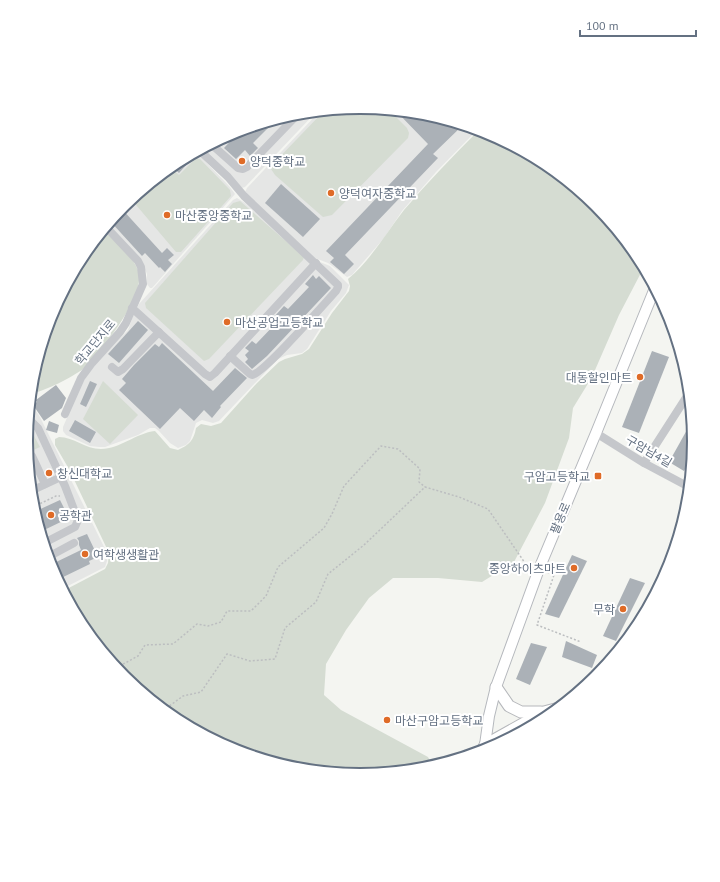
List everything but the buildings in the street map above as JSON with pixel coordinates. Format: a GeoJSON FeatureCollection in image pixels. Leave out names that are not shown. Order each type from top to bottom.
{"type":"FeatureCollection","features":[{"type":"Feature","properties":{"kind":"highway"},"geometry":{"type":"LineString","coordinates":[[496,687],[509,706],[521,712],[543,712]]}},
{"type":"Feature","properties":{"kind":"main road","name":"팔용로"},"geometry":{"type":"LineString","coordinates":[[485,743],[489,716],[496,687],[538,570],[652,295]]}},
{"type":"Feature","properties":{"kind":"street"},"geometry":{"type":"LineString","coordinates":[[215,148],[238,168],[244,169],[291,121]]}},
{"type":"Feature","properties":{"kind":"street"},"geometry":{"type":"LineString","coordinates":[[204,154],[228,177],[244,196],[336,282],[338,287],[336,291],[270,362],[258,373],[252,375],[250,374],[230,356]]}},
{"type":"Feature","properties":{"kind":"street","name":"학교단지로"},"geometry":{"type":"LineString","coordinates":[[65,414],[81,378],[120,332],[143,284],[141,267],[134,256],[110,231]]}},
{"type":"Feature","properties":{"kind":"street"},"geometry":{"type":"LineString","coordinates":[[132,308],[207,376],[210,377],[316,263]]}},
{"type":"Feature","properties":{"kind":"street"},"geometry":{"type":"LineString","coordinates":[[112,367],[118,372],[121,371],[159,332]]}},
{"type":"Feature","properties":{"kind":"street"},"geometry":{"type":"LineString","coordinates":[[644,463],[684,400]]}},
{"type":"Feature","properties":{"kind":"street"},"geometry":{"type":"LineString","coordinates":[[34,424],[38,428],[61,477],[77,516],[77,524],[71,529],[48,541]]}},
{"type":"Feature","properties":{"kind":"street","name":"구암남4길"},"geometry":{"type":"LineString","coordinates":[[596,433],[644,463],[684,484]]}},
{"type":"Feature","properties":{"kind":"street"},"geometry":{"type":"LineString","coordinates":[[34,460],[46,484]]}},
{"type":"Feature","properties":{"kind":"street"},"geometry":{"type":"LineString","coordinates":[[37,488],[61,477]]}},
{"type":"Feature","properties":{"kind":"street"},"geometry":{"type":"LineString","coordinates":[[53,554],[74,543]]}},
{"type":"Feature","properties":{"kind":"path"},"geometry":{"type":"LineString","coordinates":[[122,665],[138,656],[146,645],[173,644],[197,624],[208,626],[221,622],[227,612],[251,611],[266,596],[278,567],[324,528],[332,514],[344,486],[380,446],[398,449],[420,469],[419,482],[424,487],[459,497],[488,509],[526,563],[538,570],[554,575],[537,625],[581,642]]}},
{"type":"Feature","properties":{"kind":"path"},"geometry":{"type":"LineString","coordinates":[[169,706],[183,696],[201,692],[227,654],[250,661],[275,659],[285,628],[316,602],[328,574],[364,546],[424,487]]}},
{"type":"Feature","properties":{"kind":"path"},"geometry":{"type":"LineString","coordinates":[[39,504],[56,496],[62,498]]}},
{"type":"Feature","properties":{"kind":"shaded area","name":"양덕여자중학교"},"geometry":{"type":"Polygon","coordinates":[[[360,114],[403,117],[445,125],[473,134],[436,172],[402,211],[384,238],[352,275],[347,277],[328,263],[315,258],[245,192],[247,188],[314,117],[360,114]]]}},
{"type":"Feature","properties":{"kind":"shaded area"},"geometry":{"type":"Polygon","coordinates":[[[360,114],[395,116],[407,128],[409,133],[408,138],[332,215],[323,217],[275,175],[271,169],[271,166],[318,117],[360,114]]]}},
{"type":"Feature","properties":{"kind":"shaded area","name":"양덕중학교"},"geometry":{"type":"Polygon","coordinates":[[[310,118],[245,187],[242,188],[205,153],[255,131],[296,120],[310,118]]]}},
{"type":"Feature","properties":{"kind":"shaded area"},"geometry":{"type":"Polygon","coordinates":[[[474,135],[505,148],[542,169],[576,195],[606,225],[632,259],[641,274],[619,315],[592,377],[573,408],[569,438],[545,503],[514,562],[482,582],[438,578],[393,578],[369,598],[346,630],[326,664],[324,695],[341,710],[428,757],[430,761],[381,767],[339,767],[296,762],[255,751],[196,724],[178,713],[144,687],[114,657],[88,623],[68,588],[105,569],[108,563],[109,553],[69,469],[55,445],[55,439],[59,437],[70,439],[90,447],[101,449],[121,444],[148,432],[155,431],[170,448],[178,450],[190,442],[194,436],[196,428],[201,424],[211,426],[221,423],[257,383],[279,362],[302,354],[309,349],[332,313],[349,291],[350,286],[348,279],[371,255],[404,210],[474,135]]]}},
{"type":"Feature","properties":{"kind":"shaded area","name":"마산중앙중학교"},"geometry":{"type":"Polygon","coordinates":[[[200,156],[235,194],[152,288],[150,288],[147,284],[147,274],[142,263],[111,229],[144,195],[178,169],[200,156]]]}},
{"type":"Feature","properties":{"kind":"shaded area"},"geometry":{"type":"Polygon","coordinates":[[[195,159],[200,159],[230,190],[231,196],[181,252],[176,252],[135,204],[144,195],[175,171],[179,175],[195,159]]]}},
{"type":"Feature","properties":{"kind":"shaded area","name":"마산공업고등학교"},"geometry":{"type":"Polygon","coordinates":[[[237,198],[245,203],[305,256],[330,266],[349,285],[346,293],[331,311],[307,349],[302,353],[287,355],[278,359],[219,421],[213,423],[202,420],[196,423],[190,441],[186,445],[178,448],[170,443],[155,428],[150,428],[138,435],[105,447],[90,446],[66,435],[63,431],[63,427],[81,385],[98,360],[128,330],[139,304],[233,200],[237,198]]]}},
{"type":"Feature","properties":{"kind":"shaded area"},"geometry":{"type":"Polygon","coordinates":[[[240,201],[304,257],[303,260],[209,359],[204,361],[146,308],[145,303],[233,203],[240,201]]]}},
{"type":"Feature","properties":{"kind":"shaded area"},"geometry":{"type":"Polygon","coordinates":[[[107,234],[124,250],[137,268],[139,274],[138,285],[134,297],[128,311],[110,338],[91,361],[73,376],[37,392],[39,377],[50,336],[77,277],[88,259],[107,234]]]}},
{"type":"Feature","properties":{"kind":"shaded area"},"geometry":{"type":"Polygon","coordinates":[[[103,381],[138,415],[110,444],[83,419],[103,381]]]}},
{"type":"Feature","properties":{"kind":"shaded area","name":"창신대학교"},"geometry":{"type":"Polygon","coordinates":[[[35,409],[107,553],[105,567],[67,586],[58,566],[50,546],[39,505],[33,441],[35,409]]]}},
{"type":"Feature","properties":{"kind":"shaded area"},"geometry":{"type":"Polygon","coordinates":[[[33,435],[34,436],[40,447],[33,450],[33,435]]]}},
{"type":"Feature","properties":{"kind":"place","name":"양덕중학교"},"geometry":{"type":"Point","coordinates":[242,161]}},
{"type":"Feature","properties":{"kind":"place","name":"양덕여자중학교"},"geometry":{"type":"Point","coordinates":[331,193]}},
{"type":"Feature","properties":{"kind":"place","name":"마산중앙중학교"},"geometry":{"type":"Point","coordinates":[167,215]}},
{"type":"Feature","properties":{"kind":"place","name":"마산공업고등학교"},"geometry":{"type":"Point","coordinates":[227,322]}},
{"type":"Feature","properties":{"kind":"place","name":"대동할인마트"},"geometry":{"type":"Point","coordinates":[640,377]}},
{"type":"Feature","properties":{"kind":"place","name":"창신대학교"},"geometry":{"type":"Point","coordinates":[49,473]}},
{"type":"Feature","properties":{"kind":"place","name":"구암고등학교"},"geometry":{"type":"Point","coordinates":[598,476]}},
{"type":"Feature","properties":{"kind":"place","name":"공학관"},"geometry":{"type":"Point","coordinates":[51,515]}},
{"type":"Feature","properties":{"kind":"place","name":"여학생생활관"},"geometry":{"type":"Point","coordinates":[85,554]}},
{"type":"Feature","properties":{"kind":"place","name":"중앙하이츠마트"},"geometry":{"type":"Point","coordinates":[574,568]}},
{"type":"Feature","properties":{"kind":"place","name":"무학"},"geometry":{"type":"Point","coordinates":[623,609]}},
{"type":"Feature","properties":{"kind":"place","name":"마산구암고등학교"},"geometry":{"type":"Point","coordinates":[387,720]}}]}
